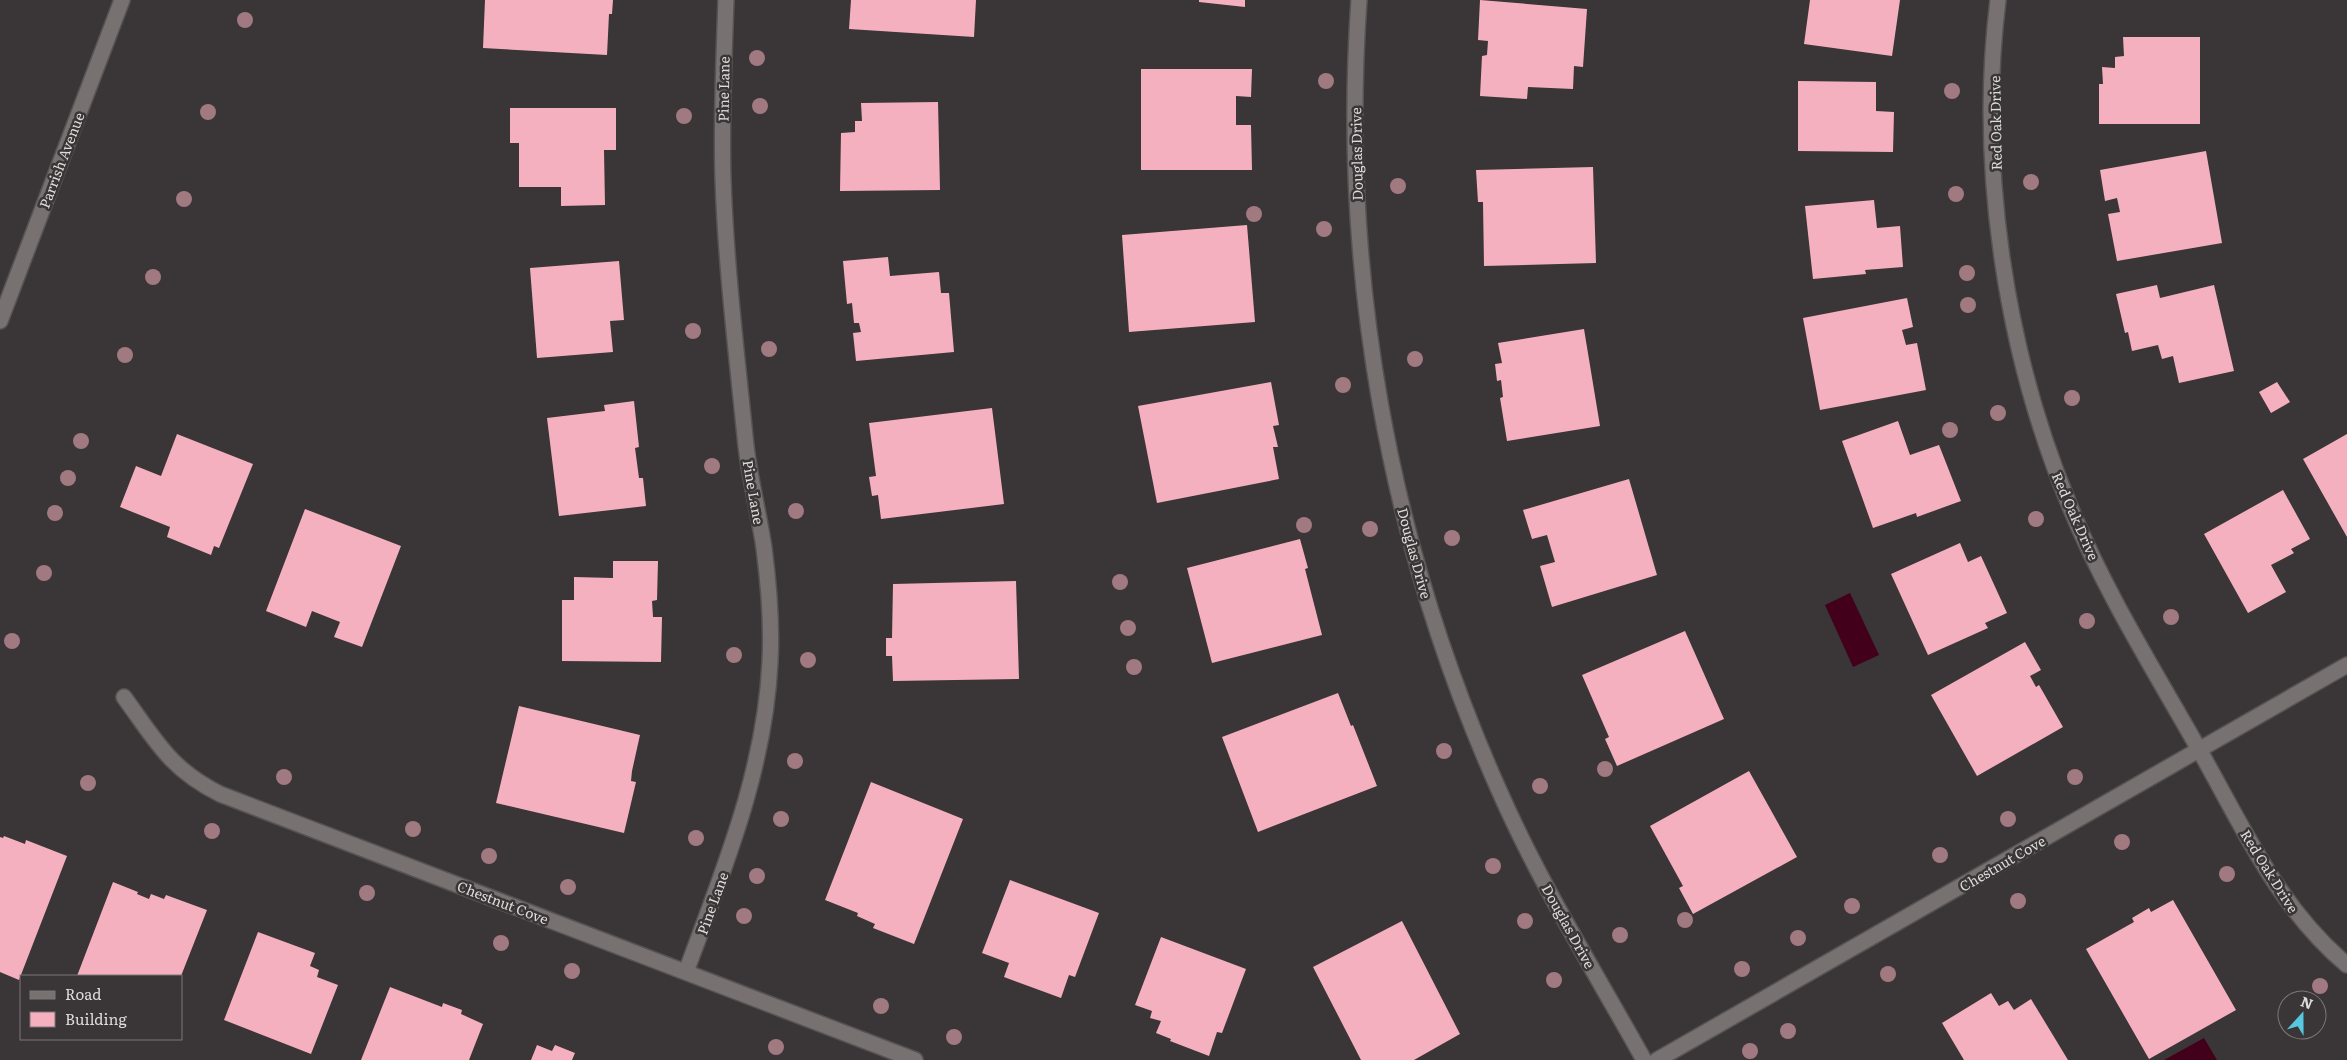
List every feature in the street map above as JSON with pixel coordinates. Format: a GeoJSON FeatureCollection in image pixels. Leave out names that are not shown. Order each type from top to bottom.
{"type":"FeatureCollection","features":[{"type":"Feature","properties":{"kind":"street","name":"Parrish Avenue"},"geometry":{"type":"LineString","coordinates":[[0,321],[122,0]]}},
{"type":"Feature","properties":{"kind":"street","name":"Pine Lane"},"geometry":{"type":"LineString","coordinates":[[686,972],[737,834],[747,798],[761,738],[770,661],[768,587],[764,547],[746,450],[729,276],[723,173],[726,0]]}},
{"type":"Feature","properties":{"kind":"street","name":"Douglas Drive"},"geometry":{"type":"LineString","coordinates":[[1359,0],[1355,66],[1354,152],[1363,278],[1381,413],[1413,553],[1467,716],[1498,789],[1533,862],[1644,1060]]}},
{"type":"Feature","properties":{"kind":"street","name":"Red Oak Drive"},"geometry":{"type":"LineString","coordinates":[[1998,0],[1995,23],[1993,116],[1998,214],[2008,295],[2028,384],[2052,461],[2089,548],[2116,601],[2284,898],[2314,935],[2347,965]]}},
{"type":"Feature","properties":{"kind":"street","name":"Chestnut Cove"},"geometry":{"type":"LineString","coordinates":[[1657,1060],[2347,665]]}},
{"type":"Feature","properties":{"kind":"street","name":"Chestnut Cove"},"geometry":{"type":"LineString","coordinates":[[124,697],[174,764],[203,785],[220,794],[915,1060]]}},
{"type":"Feature","properties":{"kind":"shaded area"},"geometry":{"type":"Polygon","coordinates":[[[1850,593],[1879,655],[1853,667],[1825,605],[1850,593]]]}},
{"type":"Feature","properties":{"kind":"shaded area"},"geometry":{"type":"Polygon","coordinates":[[[2204,1038],[2217,1060],[2164,1060],[2204,1038]]]}},
{"type":"Feature","properties":{"kind":"building"},"geometry":{"type":"Polygon","coordinates":[[[485,0],[613,0],[612,14],[609,14],[607,55],[483,48],[485,0]]]}},
{"type":"Feature","properties":{"kind":"building"},"geometry":{"type":"Polygon","coordinates":[[[851,0],[976,0],[974,37],[849,29],[851,0]]]}},
{"type":"Feature","properties":{"kind":"building"},"geometry":{"type":"Polygon","coordinates":[[[1199,0],[1245,0],[1245,7],[1199,2],[1199,0]]]}},
{"type":"Feature","properties":{"kind":"building"},"geometry":{"type":"Polygon","coordinates":[[[1480,0],[1587,9],[1583,67],[1574,66],[1573,89],[1528,87],[1527,99],[1480,96],[1482,56],[1487,55],[1488,41],[1478,40],[1480,0]]]}},
{"type":"Feature","properties":{"kind":"building"},"geometry":{"type":"Polygon","coordinates":[[[1810,0],[1900,0],[1892,56],[1804,44],[1810,0]]]}},
{"type":"Feature","properties":{"kind":"building"},"geometry":{"type":"Polygon","coordinates":[[[2123,37],[2200,37],[2200,124],[2099,124],[2099,84],[2103,84],[2102,67],[2115,68],[2115,57],[2124,56],[2123,37]]]}},
{"type":"Feature","properties":{"kind":"building"},"geometry":{"type":"Polygon","coordinates":[[[1141,69],[1252,69],[1251,97],[1236,96],[1236,125],[1251,125],[1252,170],[1141,170],[1141,69]]]}},
{"type":"Feature","properties":{"kind":"building"},"geometry":{"type":"Polygon","coordinates":[[[1798,81],[1876,82],[1876,111],[1894,112],[1893,152],[1798,151],[1798,81]]]}},
{"type":"Feature","properties":{"kind":"building"},"geometry":{"type":"Polygon","coordinates":[[[938,102],[940,190],[840,191],[841,133],[855,132],[855,121],[862,121],[861,103],[938,102]]]}},
{"type":"Feature","properties":{"kind":"building"},"geometry":{"type":"Polygon","coordinates":[[[510,108],[616,108],[616,150],[604,150],[605,205],[561,206],[561,187],[519,187],[519,143],[510,143],[510,108]]]}},
{"type":"Feature","properties":{"kind":"building"},"geometry":{"type":"Polygon","coordinates":[[[2206,151],[2222,243],[2117,261],[2108,214],[2120,212],[2117,198],[2105,201],[2100,170],[2206,151]]]}},
{"type":"Feature","properties":{"kind":"building"},"geometry":{"type":"Polygon","coordinates":[[[1593,167],[1596,263],[1484,266],[1483,202],[1478,202],[1476,170],[1593,167]]]}},
{"type":"Feature","properties":{"kind":"building"},"geometry":{"type":"Polygon","coordinates":[[[1874,200],[1877,228],[1900,226],[1903,267],[1865,270],[1866,274],[1813,279],[1805,206],[1874,200]]]}},
{"type":"Feature","properties":{"kind":"building"},"geometry":{"type":"Polygon","coordinates":[[[1247,225],[1255,322],[1129,332],[1122,235],[1247,225]]]}},
{"type":"Feature","properties":{"kind":"building"},"geometry":{"type":"Polygon","coordinates":[[[888,257],[890,276],[939,272],[941,293],[949,293],[954,352],[856,361],[853,333],[861,332],[859,323],[854,323],[852,303],[847,304],[843,261],[888,257]]]}},
{"type":"Feature","properties":{"kind":"building"},"geometry":{"type":"Polygon","coordinates":[[[619,261],[624,320],[610,321],[613,352],[537,358],[530,268],[619,261]]]}},
{"type":"Feature","properties":{"kind":"building"},"geometry":{"type":"Polygon","coordinates":[[[2157,285],[2160,298],[2214,285],[2234,371],[2179,383],[2173,356],[2162,359],[2158,345],[2132,351],[2128,332],[2125,333],[2116,294],[2157,285]]]}},
{"type":"Feature","properties":{"kind":"building"},"geometry":{"type":"Polygon","coordinates":[[[1907,298],[1913,327],[1902,330],[1906,345],[1917,343],[1926,390],[1820,410],[1803,318],[1907,298]]]}},
{"type":"Feature","properties":{"kind":"building"},"geometry":{"type":"Polygon","coordinates":[[[1584,329],[1600,426],[1507,441],[1500,398],[1503,397],[1501,380],[1497,381],[1495,364],[1502,363],[1498,343],[1584,329]]]}},
{"type":"Feature","properties":{"kind":"building"},"geometry":{"type":"Polygon","coordinates":[[[1271,382],[1279,425],[1273,426],[1278,447],[1273,447],[1279,479],[1157,503],[1138,406],[1271,382]]]}},
{"type":"Feature","properties":{"kind":"building"},"geometry":{"type":"Polygon","coordinates":[[[2277,382],[2290,402],[2271,413],[2259,392],[2277,382]]]}},
{"type":"Feature","properties":{"kind":"building"},"geometry":{"type":"Polygon","coordinates":[[[634,401],[639,447],[635,448],[639,478],[643,478],[646,506],[559,516],[547,418],[605,411],[604,405],[634,401]]]}},
{"type":"Feature","properties":{"kind":"building"},"geometry":{"type":"Polygon","coordinates":[[[992,408],[1004,504],[881,519],[878,495],[872,496],[869,477],[876,476],[869,423],[992,408]]]}},
{"type":"Feature","properties":{"kind":"building"},"geometry":{"type":"Polygon","coordinates":[[[1898,421],[1910,455],[1939,445],[1961,501],[1917,517],[1916,513],[1873,528],[1842,441],[1898,421]]]}},
{"type":"Feature","properties":{"kind":"building"},"geometry":{"type":"Polygon","coordinates":[[[177,434],[253,464],[219,548],[214,546],[211,555],[167,537],[170,527],[120,507],[136,466],[161,476],[177,434]]]}},
{"type":"Feature","properties":{"kind":"building"},"geometry":{"type":"Polygon","coordinates":[[[2347,434],[2347,537],[2303,459],[2347,434]]]}},
{"type":"Feature","properties":{"kind":"building"},"geometry":{"type":"Polygon","coordinates":[[[1629,479],[1657,575],[1552,607],[1540,566],[1555,562],[1547,535],[1532,539],[1523,510],[1629,479]]]}},
{"type":"Feature","properties":{"kind":"building"},"geometry":{"type":"Polygon","coordinates":[[[2283,490],[2310,539],[2291,549],[2294,553],[2271,565],[2286,592],[2248,613],[2204,534],[2283,490]]]}},
{"type":"Feature","properties":{"kind":"building"},"geometry":{"type":"Polygon","coordinates":[[[305,509],[401,546],[362,647],[334,637],[340,622],[312,611],[306,627],[266,611],[305,509]]]}},
{"type":"Feature","properties":{"kind":"building"},"geometry":{"type":"Polygon","coordinates":[[[1300,539],[1308,568],[1305,569],[1322,635],[1212,663],[1187,568],[1300,539]]]}},
{"type":"Feature","properties":{"kind":"building"},"geometry":{"type":"Polygon","coordinates":[[[1960,543],[1968,562],[1981,556],[2007,613],[1985,623],[1988,628],[1928,655],[1891,574],[1960,543]]]}},
{"type":"Feature","properties":{"kind":"building"},"geometry":{"type":"Polygon","coordinates":[[[613,561],[658,561],[657,600],[652,601],[653,617],[662,617],[661,662],[562,661],[562,600],[574,600],[574,577],[613,578],[613,561]]]}},
{"type":"Feature","properties":{"kind":"building"},"geometry":{"type":"Polygon","coordinates":[[[1016,581],[1019,679],[893,681],[892,656],[886,656],[886,638],[892,638],[893,584],[1016,581]]]}},
{"type":"Feature","properties":{"kind":"building"},"geometry":{"type":"Polygon","coordinates":[[[1685,631],[1724,719],[1617,766],[1605,739],[1609,737],[1582,675],[1685,631]]]}},
{"type":"Feature","properties":{"kind":"building"},"geometry":{"type":"Polygon","coordinates":[[[2025,642],[2041,670],[2030,676],[2036,687],[2039,685],[2063,727],[1977,776],[1931,695],[2025,642]]]}},
{"type":"Feature","properties":{"kind":"building"},"geometry":{"type":"Polygon","coordinates":[[[1338,693],[1377,786],[1258,832],[1222,737],[1338,693]]]}},
{"type":"Feature","properties":{"kind":"building"},"geometry":{"type":"Polygon","coordinates":[[[519,706],[640,735],[631,781],[636,782],[624,833],[496,803],[519,706]]]}},
{"type":"Feature","properties":{"kind":"building"},"geometry":{"type":"Polygon","coordinates":[[[1749,771],[1797,857],[1693,914],[1679,888],[1683,886],[1650,826],[1749,771]]]}},
{"type":"Feature","properties":{"kind":"building"},"geometry":{"type":"Polygon","coordinates":[[[871,782],[963,819],[914,944],[873,928],[875,924],[857,916],[858,913],[825,900],[871,782]]]}},
{"type":"Feature","properties":{"kind":"building"},"geometry":{"type":"Polygon","coordinates":[[[4,836],[25,844],[26,840],[67,856],[19,980],[0,972],[0,837],[3,838],[4,836]]]}},
{"type":"Feature","properties":{"kind":"building"},"geometry":{"type":"Polygon","coordinates":[[[1010,880],[1099,913],[1075,977],[1069,975],[1061,998],[1004,977],[1009,963],[982,953],[1010,880]]]}},
{"type":"Feature","properties":{"kind":"building"},"geometry":{"type":"Polygon","coordinates":[[[113,882],[138,892],[137,894],[149,899],[151,894],[164,899],[166,895],[207,910],[181,975],[77,975],[113,882]]]}},
{"type":"Feature","properties":{"kind":"building"},"geometry":{"type":"Polygon","coordinates":[[[2173,900],[2236,1010],[2149,1059],[2086,949],[2134,922],[2132,918],[2149,908],[2151,912],[2173,900]]]}},
{"type":"Feature","properties":{"kind":"building"},"geometry":{"type":"Polygon","coordinates":[[[1402,921],[1460,1034],[1414,1060],[1361,1060],[1313,967],[1402,921]]]}},
{"type":"Feature","properties":{"kind":"building"},"geometry":{"type":"Polygon","coordinates":[[[258,932],[315,953],[310,966],[319,970],[317,977],[338,985],[311,1054],[224,1020],[258,932]]]}},
{"type":"Feature","properties":{"kind":"building"},"geometry":{"type":"Polygon","coordinates":[[[1161,937],[1246,969],[1222,1033],[1217,1032],[1209,1056],[1170,1041],[1171,1039],[1156,1033],[1161,1021],[1150,1018],[1152,1011],[1135,1005],[1161,937]]]}},
{"type":"Feature","properties":{"kind":"building"},"geometry":{"type":"Polygon","coordinates":[[[390,987],[442,1007],[443,1003],[462,1010],[461,1014],[483,1024],[469,1060],[361,1060],[390,987]]]}},
{"type":"Feature","properties":{"kind":"building"},"geometry":{"type":"Polygon","coordinates":[[[1991,993],[1999,1006],[2008,1001],[2014,1010],[2031,999],[2068,1060],[1964,1060],[1942,1023],[1991,993]]]}},
{"type":"Feature","properties":{"kind":"building"},"geometry":{"type":"Polygon","coordinates":[[[537,1045],[552,1051],[555,1045],[575,1053],[572,1060],[531,1060],[537,1045]]]}}]}
